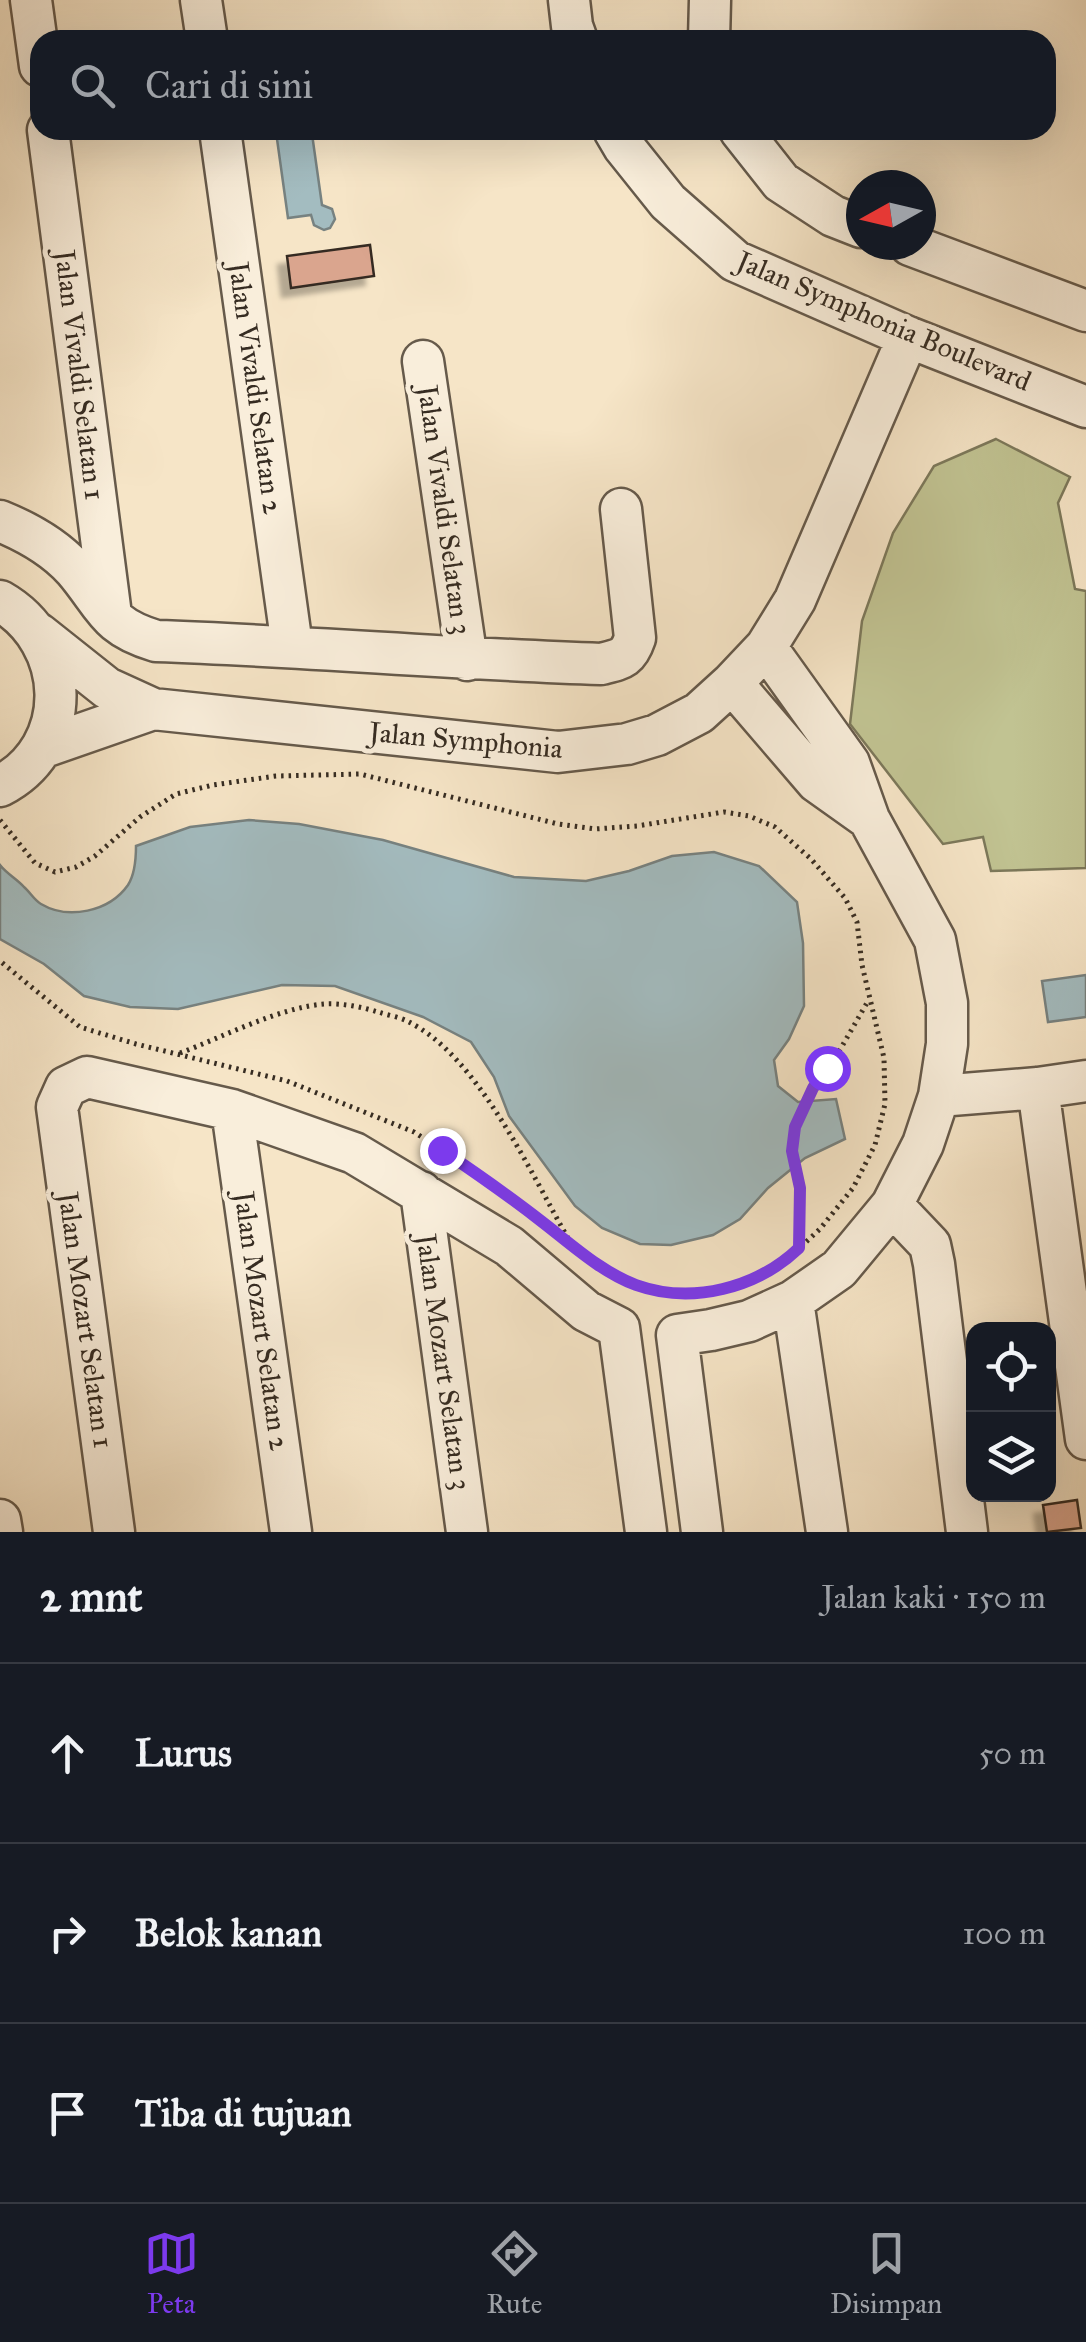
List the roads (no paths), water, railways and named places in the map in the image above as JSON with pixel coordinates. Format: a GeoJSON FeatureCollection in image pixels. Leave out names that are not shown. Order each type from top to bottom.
{"type":"FeatureCollection","features":[{"type":"Feature","properties":{"kind":"street"},"geometry":{"type":"LineString","coordinates":[[32,0],[36,30]]}},
{"type":"Feature","properties":{"kind":"street"},"geometry":{"type":"LineString","coordinates":[[201,0],[206,30]]}},
{"type":"Feature","properties":{"kind":"street"},"geometry":{"type":"LineString","coordinates":[[570,0],[573,30]]}},
{"type":"Feature","properties":{"kind":"street"},"geometry":{"type":"LineString","coordinates":[[709,30],[710,0]]}},
{"type":"Feature","properties":{"kind":"street","name":"Jalan Vivaldi Selatan 1"},"geometry":{"type":"LineString","coordinates":[[49,140],[111,619]]}},
{"type":"Feature","properties":{"kind":"street","name":"Jalan Vivaldi Selatan 2"},"geometry":{"type":"LineString","coordinates":[[221,140],[292,646]]}},
{"type":"Feature","properties":{"kind":"street","name":"Jalan Symphonia Boulevard"},"geometry":{"type":"LineString","coordinates":[[620,140],[668,202],[735,261],[908,337],[1086,406]]}},
{"type":"Feature","properties":{"kind":"street"},"geometry":{"type":"LineString","coordinates":[[748,140],[781,182],[846,221]]}},
{"type":"Feature","properties":{"kind":"street"},"geometry":{"type":"LineString","coordinates":[[936,255],[1086,311]]}},
{"type":"Feature","properties":{"kind":"street","name":"Jalan Symphonia"},"geometry":{"type":"LineString","coordinates":[[0,601],[16,610],[39,634],[107,688],[152,709],[558,752],[627,744],[698,713],[766,647],[795,600],[908,337]]}},
{"type":"Feature","properties":{"kind":"street","name":"Jalan Vivaldi Selatan 3"},"geometry":{"type":"LineString","coordinates":[[423,361],[467,660]]}},
{"type":"Feature","properties":{"kind":"street"},"geometry":{"type":"LineString","coordinates":[[0,521],[59,554],[111,619],[135,635],[156,641],[601,664],[631,652],[636,638],[622,509]]}},
{"type":"Feature","properties":{"kind":"street"},"geometry":{"type":"LineString","coordinates":[[0,786],[16,778],[44,746],[56,709],[54,670],[39,634]]}},
{"type":"Feature","properties":{"kind":"street"},"geometry":{"type":"LineString","coordinates":[[702,1532],[677,1335],[749,1320],[793,1301],[839,1269],[892,1205],[923,1144],[939,1096],[947,1044],[947,1003],[935,940],[870,819],[850,763],[766,647]]}},
{"type":"Feature","properties":{"kind":"street"},"geometry":{"type":"LineString","coordinates":[[732,683],[817,782],[870,819]]}},
{"type":"Feature","properties":{"kind":"street","name":"Jalan Symphonia"},"geometry":{"type":"LineString","coordinates":[[44,746],[152,709]]}},
{"type":"Feature","properties":{"kind":"street","name":"Jalan Mozart Selatan 1"},"geometry":{"type":"LineString","coordinates":[[114,1532],[57,1108],[66,1087],[88,1077],[232,1110]]}},
{"type":"Feature","properties":{"kind":"street"},"geometry":{"type":"LineString","coordinates":[[939,1096],[1086,1081]]}},
{"type":"Feature","properties":{"kind":"street"},"geometry":{"type":"LineString","coordinates":[[1038,1088],[1086,1439]]}},
{"type":"Feature","properties":{"kind":"street"},"geometry":{"type":"LineString","coordinates":[[232,1110],[354,1152],[509,1246],[586,1311],[619,1328],[646,1532]]}},
{"type":"Feature","properties":{"kind":"street","name":"Jalan Mozart Selatan 2"},"geometry":{"type":"LineString","coordinates":[[232,1110],[292,1532]]}},
{"type":"Feature","properties":{"kind":"street","name":"Jalan Mozart Selatan 3"},"geometry":{"type":"LineString","coordinates":[[421,1192],[467,1532]]}},
{"type":"Feature","properties":{"kind":"street"},"geometry":{"type":"LineString","coordinates":[[892,1205],[930,1245],[966,1532]]}},
{"type":"Feature","properties":{"kind":"street"},"geometry":{"type":"LineString","coordinates":[[793,1301],[827,1532]]}},
{"type":"Feature","properties":{"kind":"street"},"geometry":{"type":"LineString","coordinates":[[0,1520],[2,1532]]}},
{"type":"Feature","properties":{"kind":"water"},"geometry":{"type":"Polygon","coordinates":[[[277,140],[313,140],[322,205],[332,209],[335,219],[324,230],[314,225],[311,215],[288,218],[277,140]]]}},
{"type":"Feature","properties":{"kind":"water"},"geometry":{"type":"Polygon","coordinates":[[[249,820],[299,824],[383,840],[514,877],[586,881],[672,856],[714,852],[759,866],[797,902],[803,943],[804,1006],[774,1060],[778,1086],[798,1102],[836,1099],[845,1139],[805,1158],[768,1188],[740,1219],[713,1235],[671,1245],[640,1244],[602,1228],[575,1206],[509,1116],[494,1077],[471,1042],[423,1017],[335,986],[282,985],[178,1009],[130,1007],[84,996],[44,964],[0,939],[0,865],[41,904],[63,912],[88,911],[110,902],[128,885],[134,871],[136,846],[190,827],[249,820]]]}},
{"type":"Feature","properties":{"kind":"water"},"geometry":{"type":"Polygon","coordinates":[[[1086,975],[1086,1017],[1048,1022],[1042,981],[1086,975]]]}}]}
